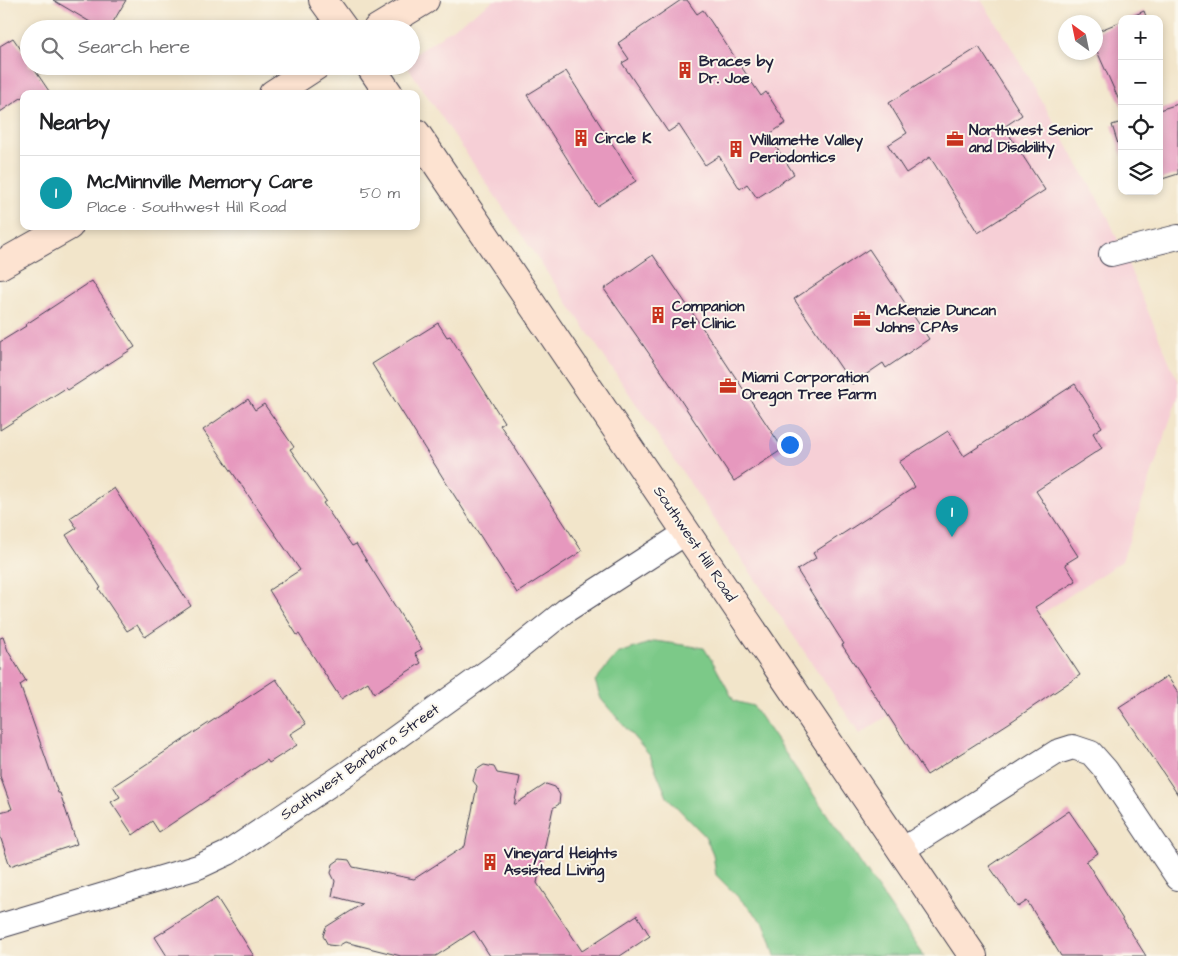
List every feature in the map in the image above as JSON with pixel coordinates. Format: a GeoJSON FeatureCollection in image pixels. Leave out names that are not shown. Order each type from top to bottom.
{"type":"FeatureCollection","features":[{"type":"Feature","properties":{"kind":"street"},"geometry":{"type":"LineString","coordinates":[[323,0],[337,20]]}},
{"type":"Feature","properties":{"kind":"street"},"geometry":{"type":"LineString","coordinates":[[392,20],[425,0]]}},
{"type":"Feature","properties":{"kind":"street"},"geometry":{"type":"LineString","coordinates":[[279,90],[302,75]]}},
{"type":"Feature","properties":{"kind":"street"},"geometry":{"type":"LineString","coordinates":[[376,75],[386,90]]}},
{"type":"Feature","properties":{"kind":"street","name":"Southwest Hill Road"},"geometry":{"type":"LineString","coordinates":[[420,139],[973,956]]}},
{"type":"Feature","properties":{"kind":"street"},"geometry":{"type":"LineString","coordinates":[[0,265],[61,230]]}},
{"type":"Feature","properties":{"kind":"street"},"geometry":{"type":"LineString","coordinates":[[1111,254],[1178,237]]}},
{"type":"Feature","properties":{"kind":"street","name":"Southwest Barbara Street"},"geometry":{"type":"LineString","coordinates":[[0,926],[198,868],[228,853],[347,773],[508,657],[564,611],[687,532]]}},
{"type":"Feature","properties":{"kind":"street"},"geometry":{"type":"LineString","coordinates":[[902,850],[1057,752],[1073,747],[1091,752],[1106,770],[1178,878]]}},
{"type":"Feature","properties":{"kind":"shaded area"},"geometry":{"type":"Polygon","coordinates":[[[494,0],[981,0],[1007,40],[1108,217],[1178,382],[1178,397],[1122,561],[860,734],[413,75],[420,75],[420,51],[494,0]]]}},
{"type":"Feature","properties":{"kind":"green space"},"geometry":{"type":"Polygon","coordinates":[[[655,641],[704,648],[734,701],[753,706],[924,956],[775,956],[764,923],[716,875],[713,854],[705,836],[667,797],[650,756],[601,699],[595,681],[617,654],[655,641]]]}},
{"type":"Feature","properties":{"kind":"building"},"geometry":{"type":"Polygon","coordinates":[[[53,0],[126,0],[114,20],[87,20],[53,0]]]}},
{"type":"Feature","properties":{"kind":"building"},"geometry":{"type":"Polygon","coordinates":[[[681,0],[687,0],[697,14],[703,10],[761,96],[766,92],[786,123],[768,135],[794,174],[757,198],[747,184],[740,189],[719,156],[705,165],[679,125],[668,132],[622,63],[629,59],[618,43],[681,0]]]}},
{"type":"Feature","properties":{"kind":"building"},"geometry":{"type":"Polygon","coordinates":[[[1144,11],[1146,15],[1135,15],[1144,11]]]}},
{"type":"Feature","properties":{"kind":"building"},"geometry":{"type":"Polygon","coordinates":[[[1118,23],[1118,98],[1101,60],[1103,60],[1103,29],[1118,23]]]}},
{"type":"Feature","properties":{"kind":"building"},"geometry":{"type":"Polygon","coordinates":[[[13,38],[20,48],[20,75],[38,75],[48,90],[20,90],[20,99],[0,112],[0,46],[13,38]]]}},
{"type":"Feature","properties":{"kind":"building","name":"Northwest Senior and Disability"},"geometry":{"type":"Polygon","coordinates":[[[979,47],[1022,115],[1004,127],[1045,190],[978,233],[930,157],[906,173],[888,145],[907,133],[889,103],[979,47]]]}},
{"type":"Feature","properties":{"kind":"building","name":"Circle K"},"geometry":{"type":"Polygon","coordinates":[[[566,71],[636,181],[597,206],[527,95],[566,71]]]}},
{"type":"Feature","properties":{"kind":"building"},"geometry":{"type":"Polygon","coordinates":[[[1178,104],[1178,174],[1163,179],[1163,150],[1163,109],[1178,104]]]}},
{"type":"Feature","properties":{"kind":"building"},"geometry":{"type":"Polygon","coordinates":[[[1118,123],[1118,144],[1112,125],[1118,123]]]}},
{"type":"Feature","properties":{"kind":"building","name":"McKenzie Duncan Johns CPAs"},"geometry":{"type":"Polygon","coordinates":[[[869,249],[929,339],[886,368],[883,363],[852,384],[794,299],[869,249]]]}},
{"type":"Feature","properties":{"kind":"building"},"geometry":{"type":"Polygon","coordinates":[[[653,255],[783,449],[734,481],[604,289],[653,255]]]}},
{"type":"Feature","properties":{"kind":"building"},"geometry":{"type":"Polygon","coordinates":[[[92,281],[135,347],[68,390],[66,388],[0,430],[0,342],[92,281]]]}},
{"type":"Feature","properties":{"kind":"building"},"geometry":{"type":"Polygon","coordinates":[[[438,323],[447,337],[450,336],[504,422],[500,425],[582,551],[517,593],[372,364],[438,323]]]}},
{"type":"Feature","properties":{"kind":"building"},"geometry":{"type":"Polygon","coordinates":[[[1075,384],[1102,427],[1093,433],[1102,448],[1036,491],[1078,556],[1065,564],[1076,581],[1035,607],[1080,675],[927,775],[842,645],[844,644],[797,570],[816,558],[813,553],[915,487],[899,462],[948,431],[964,456],[1075,384]]]}},
{"type":"Feature","properties":{"kind":"building"},"geometry":{"type":"Polygon","coordinates":[[[248,399],[255,410],[264,404],[294,447],[290,449],[326,501],[323,503],[352,546],[356,544],[422,649],[415,653],[421,663],[374,693],[368,682],[341,699],[269,590],[300,570],[203,430],[248,399]]]}},
{"type":"Feature","properties":{"kind":"building"},"geometry":{"type":"Polygon","coordinates":[[[114,488],[191,606],[145,637],[137,625],[127,631],[66,535],[77,528],[70,518],[114,488]]]}},
{"type":"Feature","properties":{"kind":"building"},"geometry":{"type":"Polygon","coordinates":[[[3,637],[8,651],[26,681],[20,685],[77,844],[10,866],[0,836],[0,812],[12,809],[0,776],[0,638],[3,637]]]}},
{"type":"Feature","properties":{"kind":"building"},"geometry":{"type":"Polygon","coordinates":[[[1167,676],[1178,692],[1178,795],[1119,707],[1167,676]]]}},
{"type":"Feature","properties":{"kind":"building"},"geometry":{"type":"Polygon","coordinates":[[[276,679],[306,724],[290,734],[297,745],[269,763],[267,760],[159,832],[152,821],[133,835],[111,802],[120,797],[113,786],[276,679]]]}},
{"type":"Feature","properties":{"kind":"building","name":"Vineyard Heights Assisted Living"},"geometry":{"type":"Polygon","coordinates":[[[484,765],[494,767],[497,773],[520,777],[514,805],[546,784],[555,787],[560,795],[559,804],[553,808],[537,883],[582,951],[637,915],[650,936],[620,956],[490,956],[474,931],[436,956],[401,956],[345,942],[338,946],[328,945],[323,936],[326,927],[362,904],[332,896],[335,881],[331,873],[333,864],[340,859],[349,860],[353,867],[414,879],[465,846],[477,786],[473,781],[476,770],[484,765]]]}},
{"type":"Feature","properties":{"kind":"building"},"geometry":{"type":"Polygon","coordinates":[[[1069,811],[1098,853],[1086,861],[1146,956],[1061,956],[1027,901],[1018,907],[989,866],[1069,811]]]}},
{"type":"Feature","properties":{"kind":"building"},"geometry":{"type":"Polygon","coordinates":[[[217,898],[254,956],[167,956],[155,937],[217,898]]]}},
{"type":"Feature","properties":{"kind":"place","name":"Braces by Dr. Joe"},"geometry":{"type":"Point","coordinates":[685,70]}},
{"type":"Feature","properties":{"kind":"place","name":"Circle K"},"geometry":{"type":"Point","coordinates":[581,138]}},
{"type":"Feature","properties":{"kind":"place","name":"Northwest Senior and Disability"},"geometry":{"type":"Point","coordinates":[955,139]}},
{"type":"Feature","properties":{"kind":"place","name":"Willamette Valley Periodontics"},"geometry":{"type":"Point","coordinates":[736,149]}},
{"type":"Feature","properties":{"kind":"place","name":"Companion Pet Clinic"},"geometry":{"type":"Point","coordinates":[658,315]}},
{"type":"Feature","properties":{"kind":"place","name":"McKenzie Duncan Johns CPAs"},"geometry":{"type":"Point","coordinates":[862,319]}},
{"type":"Feature","properties":{"kind":"place","name":"Miami Corporation Oregon Tree Farm"},"geometry":{"type":"Point","coordinates":[728,386]}},
{"type":"Feature","properties":{"kind":"place","name":"McMinnville Memory Care"},"geometry":{"type":"Point","coordinates":[952,537]}},
{"type":"Feature","properties":{"kind":"place","name":"Vineyard Heights Assisted Living"},"geometry":{"type":"Point","coordinates":[490,862]}}]}
